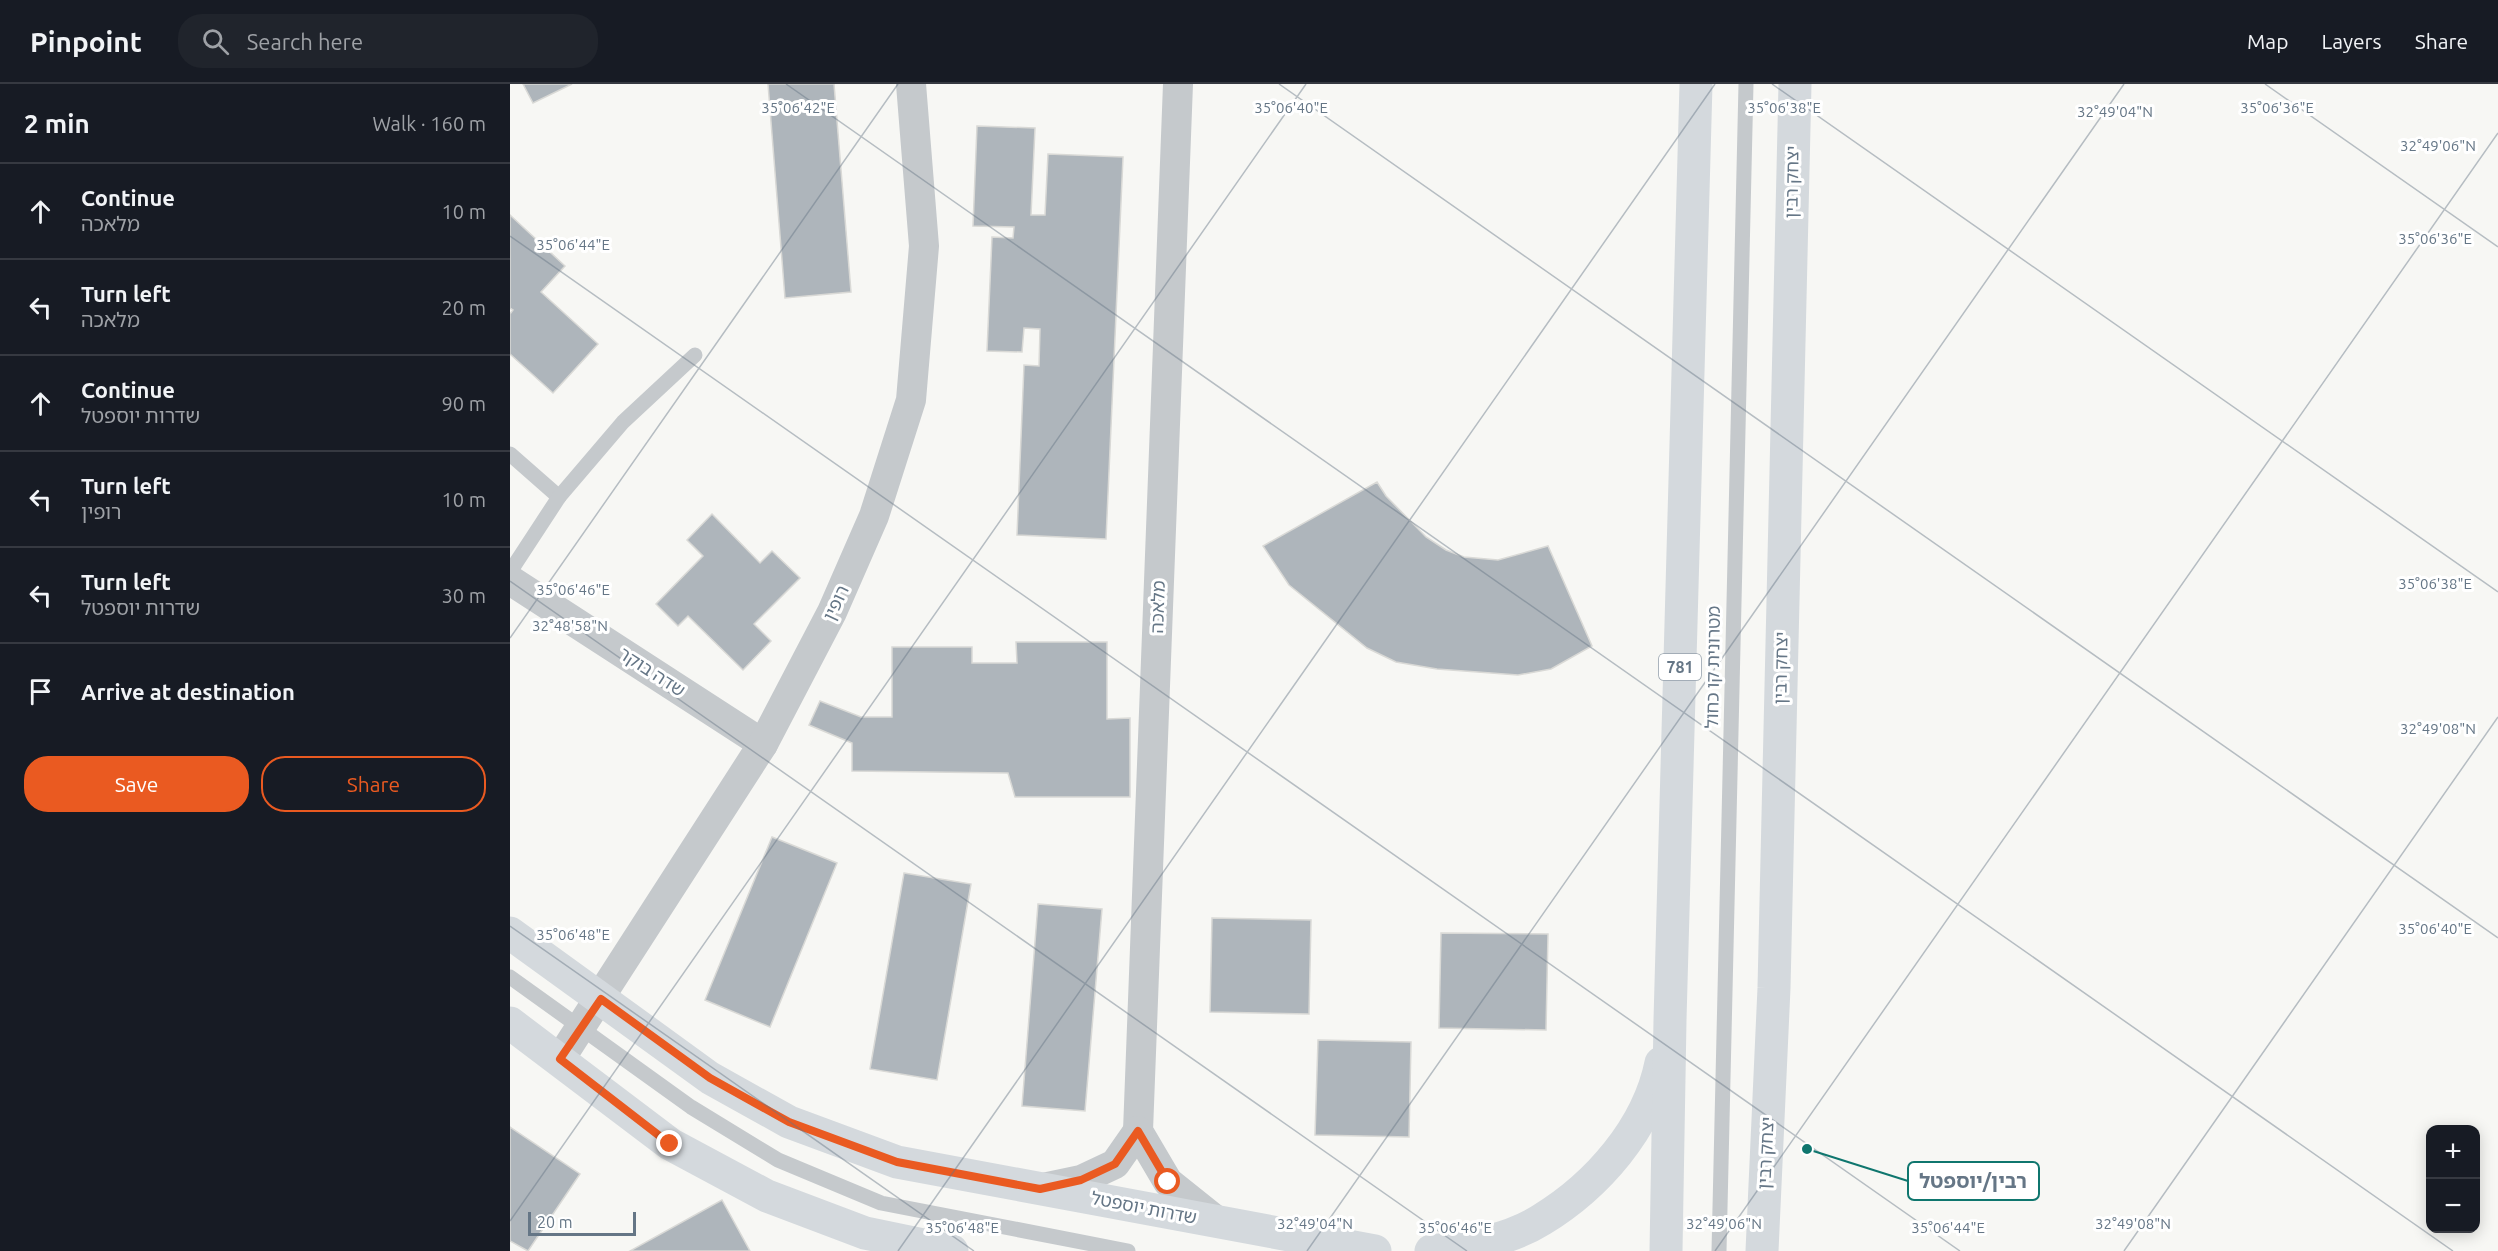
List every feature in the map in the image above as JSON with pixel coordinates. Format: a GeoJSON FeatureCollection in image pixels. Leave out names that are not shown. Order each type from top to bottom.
{"type":"FeatureCollection","features":[{"type":"Feature","properties":{"kind":"main road","name":"781"},"geometry":{"type":"LineString","coordinates":[[1666,1251],[1670,1020],[1696,84]]}},
{"type":"Feature","properties":{"kind":"main road","name":"יצחק רבין"},"geometry":{"type":"LineString","coordinates":[[1762,1251],[1774,988],[1795,84]]}},
{"type":"Feature","properties":{"kind":"main road","name":"שדרות יוספטל"},"geometry":{"type":"LineString","coordinates":[[510,933],[710,1078],[789,1122],[897,1162],[1375,1251]]}},
{"type":"Feature","properties":{"kind":"main road"},"geometry":{"type":"LineString","coordinates":[[1431,1251],[1462,1247],[1507,1235],[1541,1221],[1608,1166],[1637,1123],[1658,1077],[1670,1020]]}},
{"type":"Feature","properties":{"kind":"main road"},"geometry":{"type":"LineString","coordinates":[[510,1023],[670,1144],[767,1196],[865,1233],[952,1251]]}},
{"type":"Feature","properties":{"kind":"street","name":"רופין"},"geometry":{"type":"LineString","coordinates":[[560,1059],[764,744],[832,612],[874,516],[911,400],[924,246],[911,84]]}},
{"type":"Feature","properties":{"kind":"street","name":"מלאכה"},"geometry":{"type":"LineString","coordinates":[[1138,1131],[1178,84]]}},
{"type":"Feature","properties":{"kind":"street","name":"שדה בוקר"},"geometry":{"type":"LineString","coordinates":[[510,580],[764,744]]}},
{"type":"Feature","properties":{"kind":"street"},"geometry":{"type":"LineString","coordinates":[[1040,1189],[1081,1180],[1115,1164],[1138,1131],[1168,1182],[1218,1222]]}},
{"type":"Feature","properties":{"kind":"lane","name":"מטרונית קו כחול"},"geometry":{"type":"LineString","coordinates":[[1719,1251],[1746,84]]}},
{"type":"Feature","properties":{"kind":"lane"},"geometry":{"type":"LineString","coordinates":[[510,572],[559,497],[623,422],[695,355]]}},
{"type":"Feature","properties":{"kind":"lane"},"geometry":{"type":"LineString","coordinates":[[510,454],[559,497]]}},
{"type":"Feature","properties":{"kind":"lane"},"geometry":{"type":"LineString","coordinates":[[510,977],[692,1107],[778,1160],[881,1203],[1128,1251]]}},
{"type":"Feature","properties":{"kind":"building"},"geometry":{"type":"Polygon","coordinates":[[[523,84],[572,84],[533,103],[523,84]]]}},
{"type":"Feature","properties":{"kind":"building"},"geometry":{"type":"Polygon","coordinates":[[[768,84],[834,84],[851,292],[785,298],[768,84]]]}},
{"type":"Feature","properties":{"kind":"building"},"geometry":{"type":"Polygon","coordinates":[[[977,126],[1035,128],[1031,215],[1045,215],[1048,154],[1123,157],[1106,539],[1017,535],[1024,365],[1039,366],[1040,329],[1024,328],[1022,352],[987,351],[992,237],[1013,238],[1014,227],[973,226],[977,126]]]}},
{"type":"Feature","properties":{"kind":"building"},"geometry":{"type":"Polygon","coordinates":[[[510,215],[565,266],[541,292],[598,344],[553,393],[510,354],[510,314],[513,310],[510,308],[510,215]]]}},
{"type":"Feature","properties":{"kind":"building"},"geometry":{"type":"Polygon","coordinates":[[[1377,482],[1386,496],[1426,537],[1446,550],[1464,557],[1498,560],[1548,546],[1592,646],[1551,669],[1518,675],[1437,669],[1396,662],[1367,648],[1289,585],[1263,546],[1377,482]]]}},
{"type":"Feature","properties":{"kind":"building"},"geometry":{"type":"Polygon","coordinates":[[[712,514],[760,563],[772,551],[800,578],[754,624],[771,641],[743,670],[688,616],[678,626],[656,604],[703,556],[687,540],[712,514]]]}},
{"type":"Feature","properties":{"kind":"building"},"geometry":{"type":"Polygon","coordinates":[[[1016,642],[1107,642],[1107,719],[1130,718],[1130,797],[1015,797],[1008,773],[852,771],[852,743],[809,725],[820,701],[861,717],[892,717],[892,647],[972,647],[972,663],[1017,663],[1016,642]]]}},
{"type":"Feature","properties":{"kind":"building"},"geometry":{"type":"Polygon","coordinates":[[[772,837],[837,863],[770,1027],[705,1000],[772,837]]]}},
{"type":"Feature","properties":{"kind":"building"},"geometry":{"type":"Polygon","coordinates":[[[904,873],[971,884],[937,1080],[870,1069],[904,873]]]}},
{"type":"Feature","properties":{"kind":"building"},"geometry":{"type":"Polygon","coordinates":[[[1038,904],[1102,909],[1085,1111],[1022,1106],[1038,904]]]}},
{"type":"Feature","properties":{"kind":"building"},"geometry":{"type":"Polygon","coordinates":[[[1212,918],[1311,920],[1309,1014],[1210,1012],[1212,918]]]}},
{"type":"Feature","properties":{"kind":"building"},"geometry":{"type":"Polygon","coordinates":[[[1441,933],[1548,934],[1546,1030],[1439,1028],[1441,933]]]}},
{"type":"Feature","properties":{"kind":"building"},"geometry":{"type":"Polygon","coordinates":[[[1318,1040],[1411,1042],[1409,1137],[1315,1135],[1318,1040]]]}},
{"type":"Feature","properties":{"kind":"building"},"geometry":{"type":"Polygon","coordinates":[[[510,1127],[580,1174],[528,1251],[510,1241],[510,1127]]]}},
{"type":"Feature","properties":{"kind":"building"},"geometry":{"type":"Polygon","coordinates":[[[722,1200],[750,1251],[630,1251],[722,1200]]]}},
{"type":"Feature","properties":{"kind":"place","name":"רבין/יוספטל"},"geometry":{"type":"Point","coordinates":[1807,1149]}},
{"type":"Feature","properties":{"kind":"route"},"geometry":{"type":"LineString","coordinates":[[670,1144],[560,1059],[601,999],[710,1078],[789,1122],[897,1162],[1040,1189],[1081,1180],[1115,1164],[1138,1131],[1168,1182]]}}]}
